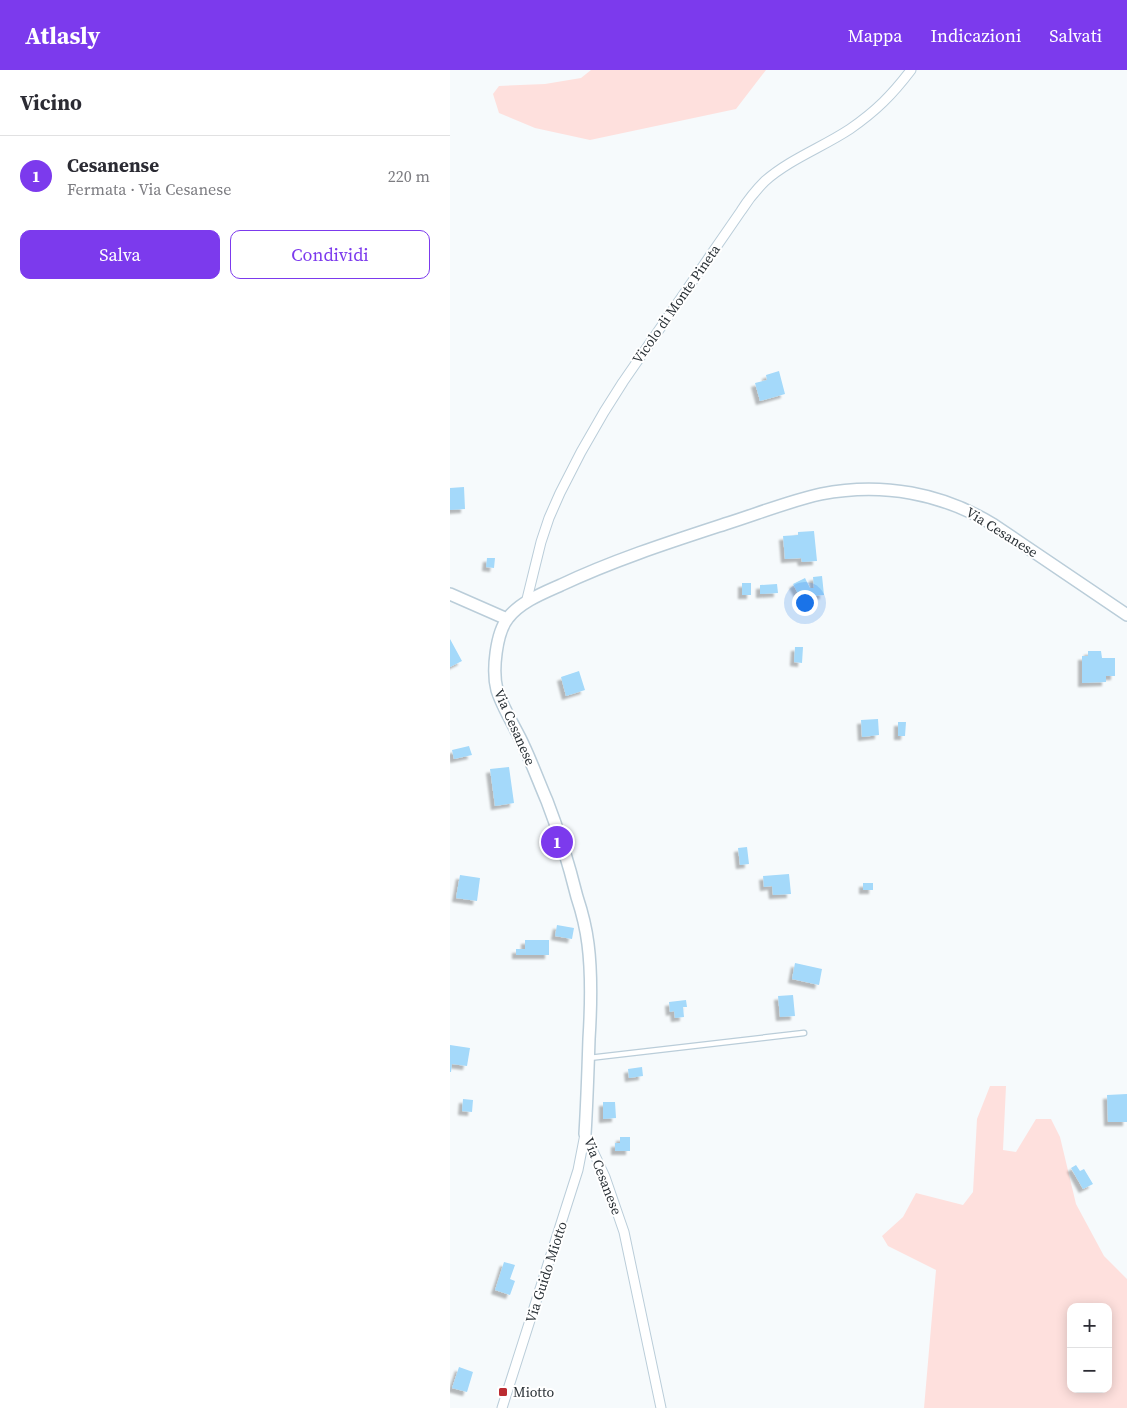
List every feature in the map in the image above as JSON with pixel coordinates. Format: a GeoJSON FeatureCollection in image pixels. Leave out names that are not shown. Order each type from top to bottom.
{"type":"FeatureCollection","features":[{"type":"Feature","properties":{"kind":"street","name":"Vicolo di Monte Pineta"},"geometry":{"type":"LineString","coordinates":[[526,602],[549,518],[581,452],[623,382],[741,211],[759,187],[775,174],[836,138],[873,112],[894,93],[911,70]]}},
{"type":"Feature","properties":{"kind":"street","name":"Via Cesanese"},"geometry":{"type":"LineString","coordinates":[[661,1408],[624,1232],[605,1177],[585,1134],[591,988],[588,941],[583,919],[571,872],[548,806],[526,749],[497,688],[495,677],[496,657],[506,619],[526,602],[572,579],[632,555],[818,495],[882,489],[928,496],[974,512],[1127,615]]}},
{"type":"Feature","properties":{"kind":"street"},"geometry":{"type":"LineString","coordinates":[[450,594],[506,619]]}},
{"type":"Feature","properties":{"kind":"street","name":"Via Guido Miotto"},"geometry":{"type":"LineString","coordinates":[[502,1408],[578,1170],[585,1134]]}},
{"type":"Feature","properties":{"kind":"lane"},"geometry":{"type":"LineString","coordinates":[[588,1058],[804,1033]]}},
{"type":"Feature","properties":{"kind":"shaded area"},"geometry":{"type":"Polygon","coordinates":[[[591,70],[766,70],[736,109],[590,140],[535,128],[499,113],[493,94],[499,86],[545,84],[581,78],[591,70]]]}},
{"type":"Feature","properties":{"kind":"shaded area"},"geometry":{"type":"Polygon","coordinates":[[[990,1086],[1006,1086],[1003,1150],[1016,1152],[1036,1119],[1051,1119],[1060,1137],[1076,1204],[1104,1256],[1127,1279],[1127,1408],[924,1408],[936,1270],[888,1246],[882,1236],[903,1217],[916,1193],[963,1205],[973,1192],[977,1119],[990,1086]]]}},
{"type":"Feature","properties":{"kind":"building"},"geometry":{"type":"Polygon","coordinates":[[[779,371],[785,394],[760,401],[755,383],[767,380],[766,375],[779,371]]]}},
{"type":"Feature","properties":{"kind":"building"},"geometry":{"type":"Polygon","coordinates":[[[464,487],[465,509],[450,510],[450,488],[464,487]]]}},
{"type":"Feature","properties":{"kind":"building"},"geometry":{"type":"Polygon","coordinates":[[[814,531],[817,561],[802,562],[801,558],[785,559],[783,536],[798,535],[798,532],[814,531]]]}},
{"type":"Feature","properties":{"kind":"building"},"geometry":{"type":"Polygon","coordinates":[[[487,558],[495,558],[494,568],[486,567],[487,558]]]}},
{"type":"Feature","properties":{"kind":"building"},"geometry":{"type":"Polygon","coordinates":[[[822,576],[824,595],[800,597],[793,584],[805,578],[810,588],[814,588],[813,577],[822,576]]]}},
{"type":"Feature","properties":{"kind":"building"},"geometry":{"type":"Polygon","coordinates":[[[742,583],[751,583],[751,595],[742,595],[742,583]]]}},
{"type":"Feature","properties":{"kind":"building"},"geometry":{"type":"Polygon","coordinates":[[[777,584],[778,593],[760,594],[760,585],[777,584]]]}},
{"type":"Feature","properties":{"kind":"building"},"geometry":{"type":"Polygon","coordinates":[[[450,639],[462,661],[450,667],[450,639]]]}},
{"type":"Feature","properties":{"kind":"building"},"geometry":{"type":"Polygon","coordinates":[[[795,647],[803,647],[802,663],[794,662],[795,647]]]}},
{"type":"Feature","properties":{"kind":"building"},"geometry":{"type":"Polygon","coordinates":[[[1088,651],[1101,651],[1102,658],[1115,658],[1115,676],[1106,676],[1106,682],[1082,683],[1082,656],[1088,656],[1088,651]]]}},
{"type":"Feature","properties":{"kind":"building"},"geometry":{"type":"Polygon","coordinates":[[[579,671],[585,690],[566,696],[561,677],[579,671]]]}},
{"type":"Feature","properties":{"kind":"building"},"geometry":{"type":"Polygon","coordinates":[[[878,719],[879,735],[862,737],[861,720],[878,719]]]}},
{"type":"Feature","properties":{"kind":"building"},"geometry":{"type":"Polygon","coordinates":[[[898,722],[906,722],[905,736],[898,736],[898,722]]]}},
{"type":"Feature","properties":{"kind":"building"},"geometry":{"type":"Polygon","coordinates":[[[469,746],[472,755],[454,759],[452,750],[469,746]]]}},
{"type":"Feature","properties":{"kind":"building"},"geometry":{"type":"Polygon","coordinates":[[[509,767],[514,803],[495,806],[490,769],[509,767]]]}},
{"type":"Feature","properties":{"kind":"building"},"geometry":{"type":"Polygon","coordinates":[[[747,847],[749,864],[740,865],[738,848],[747,847]]]}},
{"type":"Feature","properties":{"kind":"building"},"geometry":{"type":"Polygon","coordinates":[[[789,874],[791,894],[773,895],[772,886],[764,887],[763,876],[789,874]]]}},
{"type":"Feature","properties":{"kind":"building"},"geometry":{"type":"Polygon","coordinates":[[[460,875],[480,878],[477,901],[456,898],[460,875]]]}},
{"type":"Feature","properties":{"kind":"building"},"geometry":{"type":"Polygon","coordinates":[[[863,883],[873,883],[873,890],[863,890],[863,883]]]}},
{"type":"Feature","properties":{"kind":"building"},"geometry":{"type":"Polygon","coordinates":[[[557,925],[574,928],[572,939],[555,936],[557,925]]]}},
{"type":"Feature","properties":{"kind":"building"},"geometry":{"type":"Polygon","coordinates":[[[525,940],[549,940],[549,955],[516,955],[516,949],[525,949],[525,940]]]}},
{"type":"Feature","properties":{"kind":"building"},"geometry":{"type":"Polygon","coordinates":[[[795,963],[822,969],[819,985],[792,979],[795,963]]]}},
{"type":"Feature","properties":{"kind":"building"},"geometry":{"type":"Polygon","coordinates":[[[793,995],[795,1016],[780,1017],[778,996],[793,995]]]}},
{"type":"Feature","properties":{"kind":"building"},"geometry":{"type":"Polygon","coordinates":[[[686,1000],[687,1007],[683,1007],[684,1017],[675,1018],[674,1011],[670,1012],[669,1002],[686,1000]]]}},
{"type":"Feature","properties":{"kind":"building"},"geometry":{"type":"Polygon","coordinates":[[[450,1045],[470,1048],[467,1066],[452,1064],[451,1072],[450,1072],[450,1045]]]}},
{"type":"Feature","properties":{"kind":"building"},"geometry":{"type":"Polygon","coordinates":[[[642,1067],[643,1076],[629,1078],[628,1069],[642,1067]]]}},
{"type":"Feature","properties":{"kind":"building"},"geometry":{"type":"Polygon","coordinates":[[[1127,1094],[1127,1122],[1108,1122],[1107,1095],[1127,1094]]]}},
{"type":"Feature","properties":{"kind":"building"},"geometry":{"type":"Polygon","coordinates":[[[463,1099],[473,1100],[472,1112],[462,1111],[463,1099]]]}},
{"type":"Feature","properties":{"kind":"building"},"geometry":{"type":"Polygon","coordinates":[[[603,1102],[615,1102],[616,1118],[603,1119],[603,1102]]]}},
{"type":"Feature","properties":{"kind":"building"},"geometry":{"type":"Polygon","coordinates":[[[620,1137],[630,1137],[630,1151],[615,1151],[615,1143],[620,1143],[620,1137]]]}},
{"type":"Feature","properties":{"kind":"building"},"geometry":{"type":"Polygon","coordinates":[[[1076,1165],[1080,1171],[1084,1169],[1093,1184],[1083,1189],[1071,1168],[1076,1165]]]}},
{"type":"Feature","properties":{"kind":"building"},"geometry":{"type":"Polygon","coordinates":[[[504,1262],[515,1265],[510,1279],[515,1281],[510,1295],[495,1290],[504,1262]]]}},
{"type":"Feature","properties":{"kind":"building"},"geometry":{"type":"Polygon","coordinates":[[[459,1367],[473,1372],[467,1392],[452,1388],[459,1367]]]}},
{"type":"Feature","properties":{"kind":"place","name":"Cesanense"},"geometry":{"type":"Point","coordinates":[557,842]}},
{"type":"Feature","properties":{"kind":"place","name":"Miotto"},"geometry":{"type":"Point","coordinates":[503,1392]}}]}
